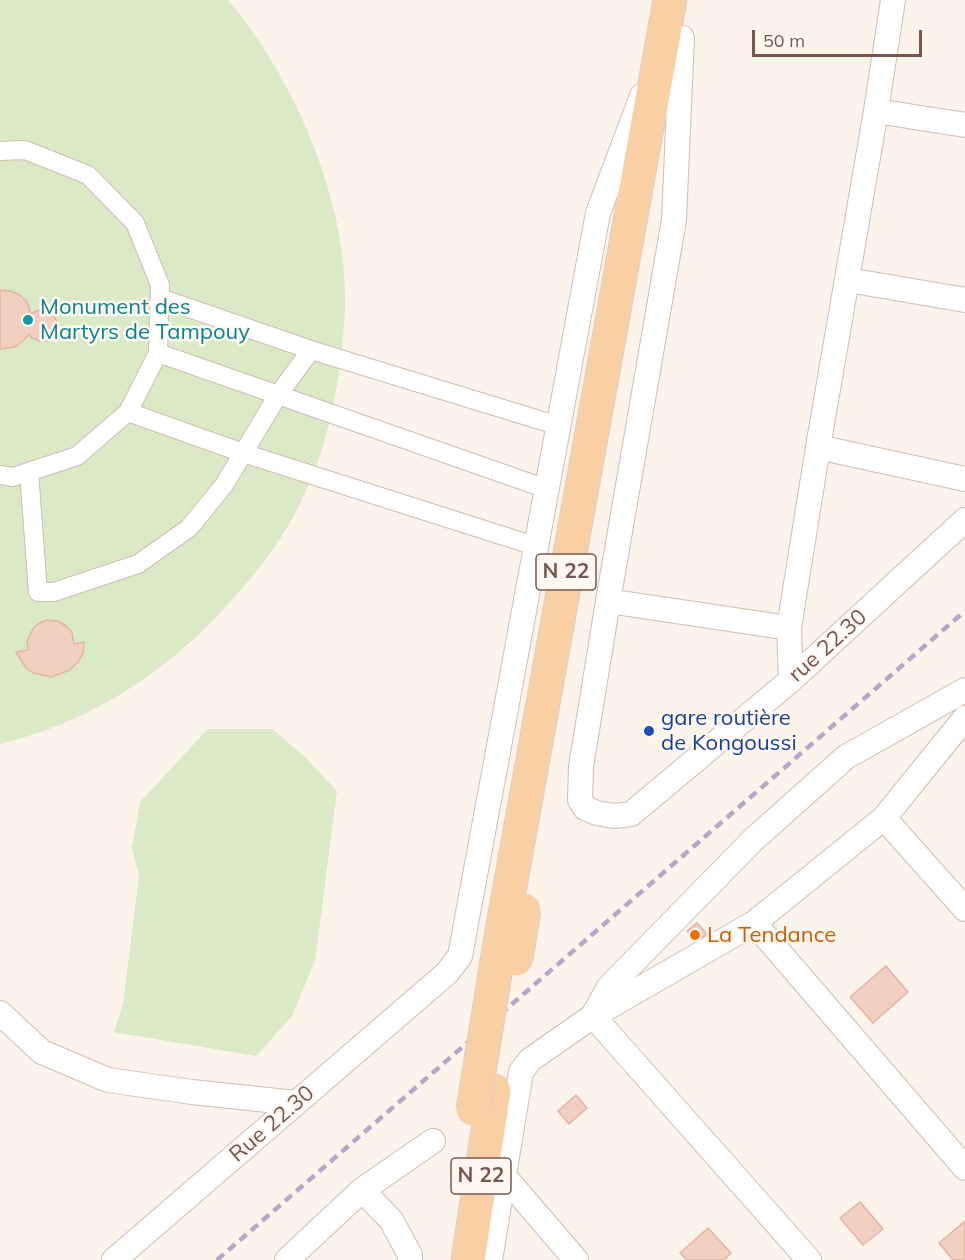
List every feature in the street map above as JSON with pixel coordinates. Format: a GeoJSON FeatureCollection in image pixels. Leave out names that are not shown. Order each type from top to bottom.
{"type":"FeatureCollection","features":[{"type":"Feature","properties":{"kind":"main road","name":"N 22"},"geometry":{"type":"LineString","coordinates":[[670,0],[673,38]]}},
{"type":"Feature","properties":{"kind":"main road","name":"N 22"},"geometry":{"type":"LineString","coordinates":[[449,1260],[483,1100],[673,38],[689,0]]}},
{"type":"Feature","properties":{"kind":"main road","name":"N 22"},"geometry":{"type":"LineString","coordinates":[[468,1260],[483,1100]]}},
{"type":"Feature","properties":{"kind":"street"},"geometry":{"type":"LineString","coordinates":[[791,681],[789,628],[893,0]]}},
{"type":"Feature","properties":{"kind":"street","name":"Rue 22.30"},"geometry":{"type":"LineString","coordinates":[[114,1260],[447,973],[460,956],[598,213],[673,38]]}},
{"type":"Feature","properties":{"kind":"street"},"geometry":{"type":"LineString","coordinates":[[673,38],[674,220],[608,601],[789,628]]}},
{"type":"Feature","properties":{"kind":"street"},"geometry":{"type":"LineString","coordinates":[[876,111],[965,125]]}},
{"type":"Feature","properties":{"kind":"street"},"geometry":{"type":"LineString","coordinates":[[0,151],[25,150],[88,175],[135,223],[160,285],[158,353],[128,412],[77,456],[13,477],[0,475]]}},
{"type":"Feature","properties":{"kind":"street"},"geometry":{"type":"LineString","coordinates":[[848,280],[965,300]]}},
{"type":"Feature","properties":{"kind":"street"},"geometry":{"type":"LineString","coordinates":[[160,298],[311,350],[559,426]]}},
{"type":"Feature","properties":{"kind":"street"},"geometry":{"type":"LineString","coordinates":[[29,472],[38,591],[54,591],[138,564],[189,528],[224,485],[278,395],[311,350]]}},
{"type":"Feature","properties":{"kind":"street"},"geometry":{"type":"LineString","coordinates":[[158,353],[547,489]]}},
{"type":"Feature","properties":{"kind":"street"},"geometry":{"type":"LineString","coordinates":[[128,412],[243,453],[535,546]]}},
{"type":"Feature","properties":{"kind":"street"},"geometry":{"type":"LineString","coordinates":[[818,447],[965,478]]}},
{"type":"Feature","properties":{"kind":"street","name":"rue 22.30"},"geometry":{"type":"LineString","coordinates":[[608,601],[581,767],[580,800],[585,808],[614,816],[631,814],[791,681],[965,520]]}},
{"type":"Feature","properties":{"kind":"street"},"geometry":{"type":"LineString","coordinates":[[593,1016],[609,987],[753,840],[846,757],[965,690]]}},
{"type":"Feature","properties":{"kind":"street"},"geometry":{"type":"LineString","coordinates":[[490,1260],[520,1072],[531,1060],[593,1016],[754,923],[884,818],[965,718]]}},
{"type":"Feature","properties":{"kind":"street"},"geometry":{"type":"LineString","coordinates":[[884,818],[965,909]]}},
{"type":"Feature","properties":{"kind":"street"},"geometry":{"type":"LineString","coordinates":[[754,923],[965,1168]]}},
{"type":"Feature","properties":{"kind":"street"},"geometry":{"type":"LineString","coordinates":[[0,1013],[42,1052],[108,1080],[192,1092],[296,1102]]}},
{"type":"Feature","properties":{"kind":"street"},"geometry":{"type":"LineString","coordinates":[[593,1016],[809,1260]]}},
{"type":"Feature","properties":{"kind":"street"},"geometry":{"type":"LineString","coordinates":[[288,1259],[362,1190],[433,1141]]}},
{"type":"Feature","properties":{"kind":"street"},"geometry":{"type":"LineString","coordinates":[[504,1176],[576,1260]]}},
{"type":"Feature","properties":{"kind":"street"},"geometry":{"type":"LineString","coordinates":[[362,1190],[391,1220],[410,1255],[410,1260]]}},
{"type":"Feature","properties":{"kind":"green space"},"geometry":{"type":"Polygon","coordinates":[[[0,0],[228,0],[275,66],[312,143],[327,184],[337,225],[344,266],[345,305],[337,385],[322,449],[297,510],[260,567],[227,606],[193,640],[143,679],[89,711],[31,735],[0,744],[0,0]]]}},
{"type":"Feature","properties":{"kind":"green space"},"geometry":{"type":"Polygon","coordinates":[[[208,729],[272,729],[304,756],[337,791],[315,961],[292,1016],[256,1056],[114,1032],[123,1004],[139,877],[132,848],[140,802],[208,729]]]}},
{"type":"Feature","properties":{"kind":"building","name":"Monument des Martyrs de Tampouy"},"geometry":{"type":"Polygon","coordinates":[[[0,290],[20,295],[27,302],[31,314],[39,310],[51,312],[58,323],[55,336],[48,341],[40,341],[29,334],[15,347],[0,349],[0,290]]]}},
{"type":"Feature","properties":{"kind":"building"},"geometry":{"type":"Polygon","coordinates":[[[48,620],[58,621],[66,626],[72,632],[74,644],[84,642],[83,653],[78,662],[70,670],[51,677],[33,673],[26,668],[16,652],[28,650],[27,641],[34,627],[48,620]]]}},
{"type":"Feature","properties":{"kind":"building"},"geometry":{"type":"Polygon","coordinates":[[[697,923],[707,934],[696,942],[687,931],[697,923]]]}},
{"type":"Feature","properties":{"kind":"building"},"geometry":{"type":"Polygon","coordinates":[[[886,966],[908,992],[873,1023],[850,997],[886,966]]]}},
{"type":"Feature","properties":{"kind":"building"},"geometry":{"type":"Polygon","coordinates":[[[576,1095],[587,1108],[569,1124],[558,1111],[576,1095]]]}},
{"type":"Feature","properties":{"kind":"building"},"geometry":{"type":"Polygon","coordinates":[[[860,1202],[883,1229],[863,1245],[840,1218],[860,1202]]]}},
{"type":"Feature","properties":{"kind":"building"},"geometry":{"type":"Polygon","coordinates":[[[965,1221],[965,1258],[953,1260],[939,1243],[965,1221]]]}},
{"type":"Feature","properties":{"kind":"building"},"geometry":{"type":"Polygon","coordinates":[[[708,1228],[731,1253],[724,1260],[687,1260],[680,1253],[708,1228]]]}},
{"type":"Feature","properties":{"kind":"railway"},"geometry":{"type":"LineString","coordinates":[[217,1260],[965,611]]}},
{"type":"Feature","properties":{"kind":"place","name":"Monument des Martyrs de Tampouy"},"geometry":{"type":"Point","coordinates":[28,320]}},
{"type":"Feature","properties":{"kind":"place","name":"gare routière de Kongoussi"},"geometry":{"type":"Point","coordinates":[649,731]}},
{"type":"Feature","properties":{"kind":"place","name":"La Tendance"},"geometry":{"type":"Point","coordinates":[695,935]}}]}
